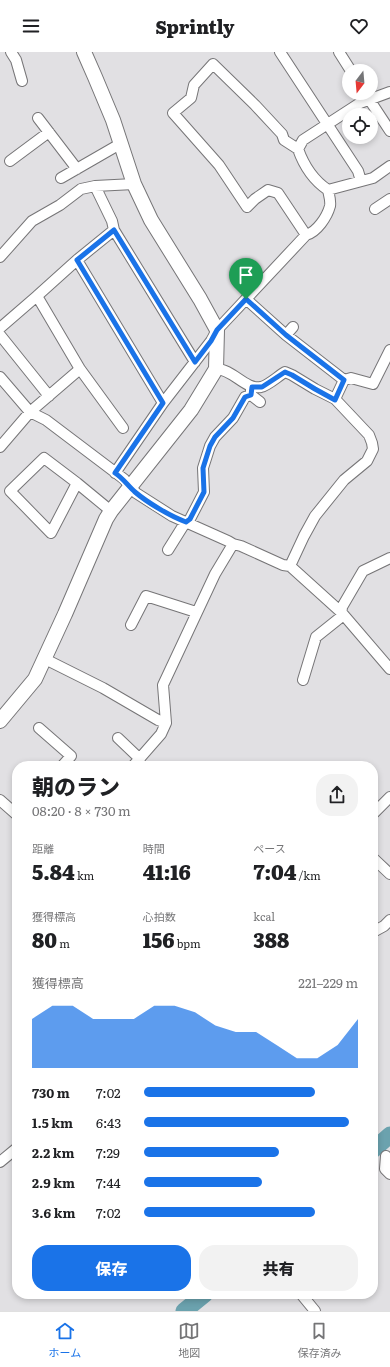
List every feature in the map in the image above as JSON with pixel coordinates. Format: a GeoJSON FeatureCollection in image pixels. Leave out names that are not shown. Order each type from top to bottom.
{"type":"FeatureCollection","features":[{"type":"Feature","properties":{"kind":"street"},"geometry":{"type":"LineString","coordinates":[[11,52],[16,60],[22,81]]}},
{"type":"Feature","properties":{"kind":"street"},"geometry":{"type":"LineString","coordinates":[[0,721],[35,679],[45,660],[106,519],[191,410],[216,369],[217,330],[200,299],[151,220],[134,184],[95,77],[84,52]]}},
{"type":"Feature","properties":{"kind":"street"},"geometry":{"type":"LineString","coordinates":[[280,52],[327,126],[358,171],[361,181]]}},
{"type":"Feature","properties":{"kind":"street"},"geometry":{"type":"LineString","coordinates":[[339,52],[347,64]]}},
{"type":"Feature","properties":{"kind":"street"},"geometry":{"type":"LineString","coordinates":[[115,473],[163,403],[211,341],[217,330],[306,235],[312,234],[326,217],[330,204],[328,190],[320,184],[305,167],[298,149],[284,140],[282,134],[255,105],[213,64],[194,85],[191,98],[173,113],[219,165],[247,206],[268,190],[278,193],[303,228],[306,235]]}},
{"type":"Feature","properties":{"kind":"street"},"geometry":{"type":"LineString","coordinates":[[378,95],[390,92]]}},
{"type":"Feature","properties":{"kind":"street"},"geometry":{"type":"LineString","coordinates":[[298,149],[303,140],[327,126],[365,100]]}},
{"type":"Feature","properties":{"kind":"street"},"geometry":{"type":"LineString","coordinates":[[370,100],[390,131]]}},
{"type":"Feature","properties":{"kind":"street"},"geometry":{"type":"LineString","coordinates":[[38,118],[77,169]]}},
{"type":"Feature","properties":{"kind":"street"},"geometry":{"type":"LineString","coordinates":[[10,161],[49,132]]}},
{"type":"Feature","properties":{"kind":"street"},"geometry":{"type":"LineString","coordinates":[[61,178],[120,144]]}},
{"type":"Feature","properties":{"kind":"street"},"geometry":{"type":"LineString","coordinates":[[328,190],[373,178],[390,166]]}},
{"type":"Feature","properties":{"kind":"street"},"geometry":{"type":"LineString","coordinates":[[0,256],[32,221],[60,205],[81,189],[95,186],[134,184]]}},
{"type":"Feature","properties":{"kind":"street"},"geometry":{"type":"LineString","coordinates":[[95,186],[112,221],[114,230],[195,362]]}},
{"type":"Feature","properties":{"kind":"street"},"geometry":{"type":"LineString","coordinates":[[375,209],[390,198]]}},
{"type":"Feature","properties":{"kind":"street"},"geometry":{"type":"LineString","coordinates":[[0,328],[77,260],[114,230]]}},
{"type":"Feature","properties":{"kind":"street"},"geometry":{"type":"LineString","coordinates":[[77,260],[163,403]]}},
{"type":"Feature","properties":{"kind":"street"},"geometry":{"type":"LineString","coordinates":[[37,296],[80,369],[123,428]]}},
{"type":"Feature","properties":{"kind":"street"},"geometry":{"type":"LineString","coordinates":[[246,299],[286,335],[344,380]]}},
{"type":"Feature","properties":{"kind":"street"},"geometry":{"type":"LineString","coordinates":[[286,335],[293,327]]}},
{"type":"Feature","properties":{"kind":"street"},"geometry":{"type":"LineString","coordinates":[[0,335],[50,396]]}},
{"type":"Feature","properties":{"kind":"street"},"geometry":{"type":"LineString","coordinates":[[335,400],[344,380],[351,378],[373,384],[390,350]]}},
{"type":"Feature","properties":{"kind":"street"},"geometry":{"type":"LineString","coordinates":[[2,442],[30,412],[80,369]]}},
{"type":"Feature","properties":{"kind":"street"},"geometry":{"type":"LineString","coordinates":[[216,369],[224,369],[251,391],[260,402]]}},
{"type":"Feature","properties":{"kind":"street"},"geometry":{"type":"LineString","coordinates":[[168,550],[186,522],[190,519],[204,492],[203,468],[210,446],[215,437],[233,418],[245,397],[251,391],[262,387],[285,372],[335,400],[369,435],[373,449],[367,461],[344,480],[315,516],[290,566]]}},
{"type":"Feature","properties":{"kind":"street"},"geometry":{"type":"LineString","coordinates":[[0,377],[30,412],[46,420],[124,479],[136,493],[172,516],[233,544],[241,546],[283,565],[290,566],[342,613],[390,670]]}},
{"type":"Feature","properties":{"kind":"street"},"geometry":{"type":"LineString","coordinates":[[77,483],[51,534],[10,491],[44,458],[77,483],[111,511]]}},
{"type":"Feature","properties":{"kind":"street"},"geometry":{"type":"LineString","coordinates":[[137,761],[161,734],[166,723],[163,685],[196,612],[215,574],[233,544]]}},
{"type":"Feature","properties":{"kind":"street"},"geometry":{"type":"LineString","coordinates":[[303,680],[316,637],[341,617],[342,607],[363,572],[390,558]]}},
{"type":"Feature","properties":{"kind":"street"},"geometry":{"type":"LineString","coordinates":[[131,625],[146,596],[196,612]]}},
{"type":"Feature","properties":{"kind":"street"},"geometry":{"type":"LineString","coordinates":[[45,660],[103,688],[158,720],[166,723]]}},
{"type":"Feature","properties":{"kind":"street"},"geometry":{"type":"LineString","coordinates":[[39,728],[71,756],[66,761]]}},
{"type":"Feature","properties":{"kind":"street"},"geometry":{"type":"LineString","coordinates":[[118,738],[135,761]]}},
{"type":"Feature","properties":{"kind":"street"},"geometry":{"type":"LineString","coordinates":[[378,809],[390,797]]}},
{"type":"Feature","properties":{"kind":"street"},"geometry":{"type":"LineString","coordinates":[[0,800],[12,811]]}},
{"type":"Feature","properties":{"kind":"street"},"geometry":{"type":"LineString","coordinates":[[378,863],[390,874]]}},
{"type":"Feature","properties":{"kind":"street"},"geometry":{"type":"LineString","coordinates":[[378,929],[390,920]]}},
{"type":"Feature","properties":{"kind":"street"},"geometry":{"type":"LineString","coordinates":[[0,1162],[12,1152]]}},
{"type":"Feature","properties":{"kind":"street"},"geometry":{"type":"LineString","coordinates":[[386,1156],[385,1169],[390,1174]]}},
{"type":"Feature","properties":{"kind":"street"},"geometry":{"type":"LineString","coordinates":[[305,1299],[315,1311]]}},
{"type":"Feature","properties":{"kind":"waterway"},"geometry":{"type":"LineString","coordinates":[[378,1146],[390,1135]]}},
{"type":"Feature","properties":{"kind":"waterway"},"geometry":{"type":"LineString","coordinates":[[184,1311],[199,1299]]}},
{"type":"Feature","properties":{"kind":"route"},"geometry":{"type":"LineString","coordinates":[[114,230],[195,362],[211,341],[217,330],[246,299],[286,335],[344,380],[335,400],[285,372],[262,387],[252,387],[251,395],[245,397],[233,418],[215,437],[210,446],[203,468],[204,492],[190,519],[186,522],[172,516],[136,493],[124,479],[115,473],[163,403],[77,260],[114,230]]}}]}
